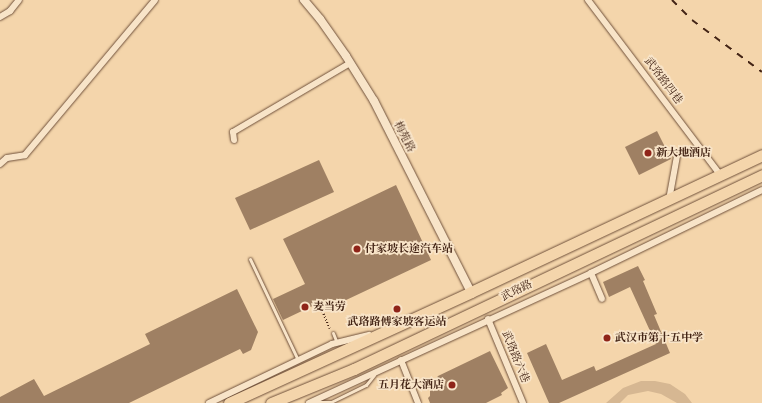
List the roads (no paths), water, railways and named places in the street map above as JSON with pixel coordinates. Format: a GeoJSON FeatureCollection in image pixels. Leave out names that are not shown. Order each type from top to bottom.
{"type":"FeatureCollection","features":[{"type":"Feature","properties":{"kind":"highway","name":"武珞路"},"geometry":{"type":"LineString","coordinates":[[229,403],[386,332],[721,176],[762,155]]}},
{"type":"Feature","properties":{"kind":"highway","name":"武珞路"},"geometry":{"type":"LineString","coordinates":[[272,403],[354,370],[762,175]]}},
{"type":"Feature","properties":{"kind":"street"},"geometry":{"type":"LineString","coordinates":[[0,17],[10,11],[19,0]]}},
{"type":"Feature","properties":{"kind":"street"},"geometry":{"type":"LineString","coordinates":[[0,164],[7,158],[25,155],[155,0]]}},
{"type":"Feature","properties":{"kind":"street","name":"梅苑路"},"geometry":{"type":"LineString","coordinates":[[304,0],[350,63],[374,101],[471,292]]}},
{"type":"Feature","properties":{"kind":"street","name":"武珞路四巷"},"geometry":{"type":"LineString","coordinates":[[588,0],[721,176]]}},
{"type":"Feature","properties":{"kind":"street"},"geometry":{"type":"LineString","coordinates":[[234,140],[232,132],[350,63]]}},
{"type":"Feature","properties":{"kind":"street"},"geometry":{"type":"LineString","coordinates":[[669,200],[677,156]]}},
{"type":"Feature","properties":{"kind":"street","name":"武珞路"},"geometry":{"type":"LineString","coordinates":[[311,402],[591,272],[762,190]]}},
{"type":"Feature","properties":{"kind":"street"},"geometry":{"type":"LineString","coordinates":[[591,272],[602,299]]}},
{"type":"Feature","properties":{"kind":"street","name":"武珞路六巷"},"geometry":{"type":"LineString","coordinates":[[488,319],[523,403]]}},
{"type":"Feature","properties":{"kind":"street","name":"武珞路"},"geometry":{"type":"LineString","coordinates":[[209,403],[337,342],[386,332]]}},
{"type":"Feature","properties":{"kind":"street"},"geometry":{"type":"LineString","coordinates":[[401,360],[418,403]]}},
{"type":"Feature","properties":{"kind":"lane"},"geometry":{"type":"LineString","coordinates":[[250,259],[298,360]]}},
{"type":"Feature","properties":{"kind":"lane"},"geometry":{"type":"LineString","coordinates":[[332,333],[337,342]]}},
{"type":"Feature","properties":{"kind":"railway"},"geometry":{"type":"LineString","coordinates":[[672,0],[692,20],[762,72]]}},
{"type":"Feature","properties":{"kind":"place","name":"新大地酒店"},"geometry":{"type":"Point","coordinates":[648,153]}},
{"type":"Feature","properties":{"kind":"place","name":"付家坡长途汽车站"},"geometry":{"type":"Point","coordinates":[357,249]}},
{"type":"Feature","properties":{"kind":"place","name":"麦当劳"},"geometry":{"type":"Point","coordinates":[305,307]}},
{"type":"Feature","properties":{"kind":"place","name":"武珞路傅家坡客运站"},"geometry":{"type":"Point","coordinates":[397,309]}},
{"type":"Feature","properties":{"kind":"place","name":"武汉市第十五中学"},"geometry":{"type":"Point","coordinates":[607,338]}},
{"type":"Feature","properties":{"kind":"place","name":"五月花大酒店"},"geometry":{"type":"Point","coordinates":[452,385]}}]}
